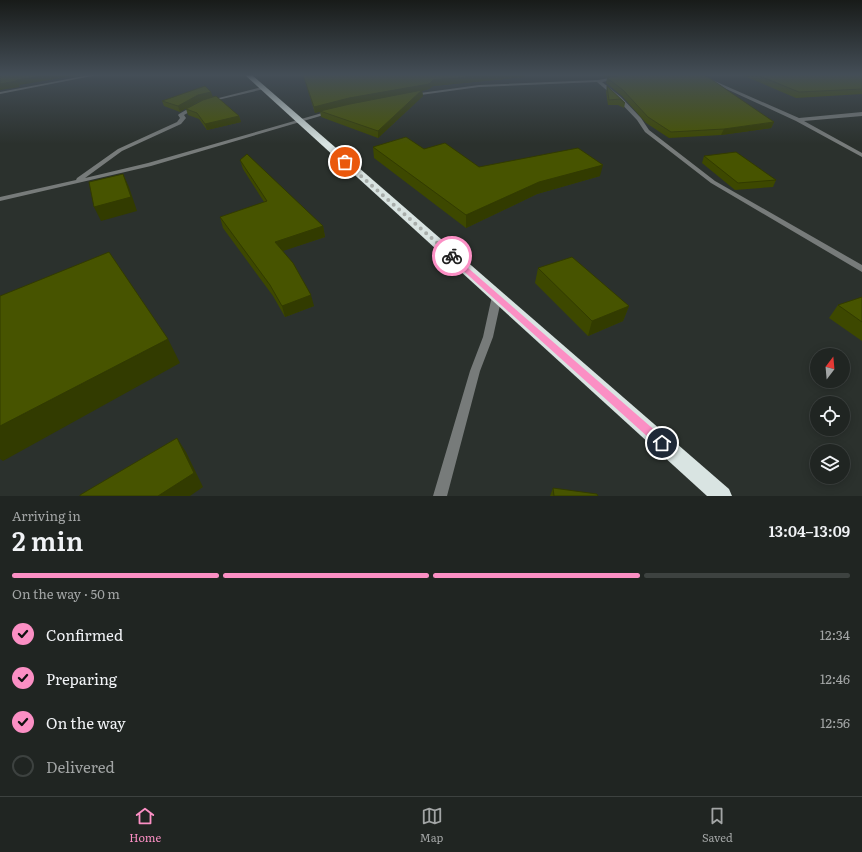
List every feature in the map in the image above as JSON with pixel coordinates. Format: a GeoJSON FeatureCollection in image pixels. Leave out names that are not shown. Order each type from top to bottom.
{"type":"FeatureCollection","features":[{"type":"Feature","properties":{"kind":"highway"},"geometry":{"type":"LineString","coordinates":[[274,98],[722,496]]}},
{"type":"Feature","properties":{"kind":"street"},"geometry":{"type":"LineString","coordinates":[[75,182],[120,150],[179,123],[183,118],[181,115],[202,103],[221,98]]}},
{"type":"Feature","properties":{"kind":"street"},"geometry":{"type":"LineString","coordinates":[[617,98],[639,119],[647,131],[713,182],[862,269]]}},
{"type":"Feature","properties":{"kind":"street"},"geometry":{"type":"LineString","coordinates":[[749,98],[798,120],[862,155]]}},
{"type":"Feature","properties":{"kind":"street"},"geometry":{"type":"LineString","coordinates":[[0,199],[149,165],[299,120],[336,111]]}},
{"type":"Feature","properties":{"kind":"street"},"geometry":{"type":"LineString","coordinates":[[798,120],[862,114]]}},
{"type":"Feature","properties":{"kind":"street"},"geometry":{"type":"LineString","coordinates":[[440,496],[475,371],[488,337],[497,296]]}},
{"type":"Feature","properties":{"kind":"building"},"geometry":{"type":"Polygon","coordinates":[[[170,98],[192,98],[178,106],[162,101],[170,98]]]}},
{"type":"Feature","properties":{"kind":"building"},"geometry":{"type":"Polygon","coordinates":[[[218,98],[239,116],[205,124],[197,113],[186,109],[203,100],[218,98]]]}},
{"type":"Feature","properties":{"kind":"building"},"geometry":{"type":"Polygon","coordinates":[[[311,98],[348,98],[314,107],[311,98]]]}},
{"type":"Feature","properties":{"kind":"building"},"geometry":{"type":"Polygon","coordinates":[[[380,98],[413,98],[378,131],[320,111],[380,98]]]}},
{"type":"Feature","properties":{"kind":"building"},"geometry":{"type":"Polygon","coordinates":[[[609,98],[620,98],[625,103],[620,99],[609,100],[609,98]]]}},
{"type":"Feature","properties":{"kind":"building"},"geometry":{"type":"Polygon","coordinates":[[[631,98],[739,98],[774,122],[724,129],[671,132],[648,117],[631,98]]]}},
{"type":"Feature","properties":{"kind":"building"},"geometry":{"type":"Polygon","coordinates":[[[406,137],[424,149],[445,143],[479,167],[578,148],[603,165],[539,182],[466,215],[373,147],[406,137]]]}},
{"type":"Feature","properties":{"kind":"building"},"geometry":{"type":"Polygon","coordinates":[[[736,152],[776,180],[738,183],[704,156],[736,152]]]}},
{"type":"Feature","properties":{"kind":"building"},"geometry":{"type":"Polygon","coordinates":[[[247,154],[323,226],[275,242],[293,263],[311,295],[282,306],[270,285],[220,217],[267,201],[240,160],[247,154]]]}},
{"type":"Feature","properties":{"kind":"building"},"geometry":{"type":"Polygon","coordinates":[[[123,174],[131,197],[94,207],[89,182],[123,174]]]}},
{"type":"Feature","properties":{"kind":"building"},"geometry":{"type":"Polygon","coordinates":[[[109,252],[168,339],[0,426],[0,296],[109,252]]]}},
{"type":"Feature","properties":{"kind":"building"},"geometry":{"type":"Polygon","coordinates":[[[572,257],[629,306],[592,321],[538,268],[572,257]]]}},
{"type":"Feature","properties":{"kind":"building"},"geometry":{"type":"Polygon","coordinates":[[[862,297],[862,322],[838,305],[862,297]]]}},
{"type":"Feature","properties":{"kind":"building"},"geometry":{"type":"Polygon","coordinates":[[[177,438],[194,473],[158,496],[80,496],[80,495],[177,438]]]}},
{"type":"Feature","properties":{"kind":"building"},"geometry":{"type":"Polygon","coordinates":[[[553,488],[597,494],[598,496],[554,496],[553,488]]]}},
{"type":"Feature","properties":{"kind":"way so far"},"geometry":{"type":"LineString","coordinates":[[345,162],[452,256]]}},
{"type":"Feature","properties":{"kind":"route"},"geometry":{"type":"LineString","coordinates":[[452,256],[662,443]]}}]}
